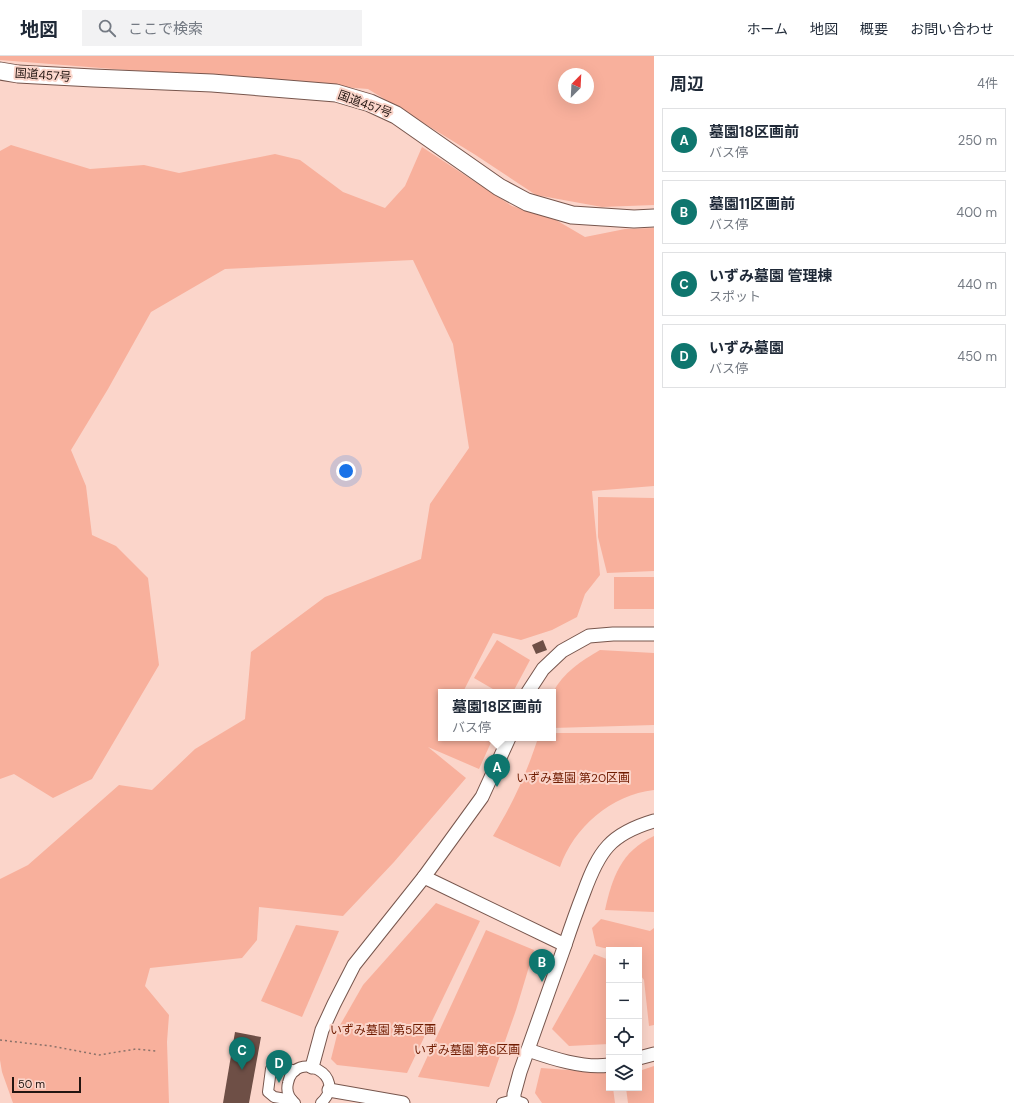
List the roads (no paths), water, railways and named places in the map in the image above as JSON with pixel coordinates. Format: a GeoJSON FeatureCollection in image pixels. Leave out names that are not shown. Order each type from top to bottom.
{"type":"FeatureCollection","features":[{"type":"Feature","properties":{"kind":"highway","name":"国道457号"},"geometry":{"type":"LineString","coordinates":[[0,71],[18,74],[212,83],[336,93],[370,103],[396,115],[499,187],[527,202],[572,215],[634,219],[654,218]]}},
{"type":"Feature","properties":{"kind":"street"},"geometry":{"type":"LineString","coordinates":[[530,689],[543,669],[562,651],[590,636],[613,634],[654,634]]}},
{"type":"Feature","properties":{"kind":"street"},"geometry":{"type":"LineString","coordinates":[[312,1067],[322,1030],[354,965],[424,877],[482,797],[507,741]]}},
{"type":"Feature","properties":{"kind":"street"},"geometry":{"type":"LineString","coordinates":[[513,1102],[520,1072],[564,945],[598,858],[618,836],[635,827],[654,821]]}},
{"type":"Feature","properties":{"kind":"street"},"geometry":{"type":"LineString","coordinates":[[424,877],[564,945]]}},
{"type":"Feature","properties":{"kind":"street"},"geometry":{"type":"LineString","coordinates":[[528,1050],[552,1059],[590,1065],[606,1065]]}},
{"type":"Feature","properties":{"kind":"street"},"geometry":{"type":"LineString","coordinates":[[642,1057],[654,1054]]}},
{"type":"Feature","properties":{"kind":"street"},"geometry":{"type":"LineString","coordinates":[[293,1101],[287,1090],[287,1083],[295,1071],[305,1066],[312,1067],[323,1073],[327,1078],[329,1090],[327,1096],[321,1103]]}},
{"type":"Feature","properties":{"kind":"street"},"geometry":{"type":"LineString","coordinates":[[293,1101],[274,1097],[268,1092],[271,1069],[278,1067],[295,1071]]}},
{"type":"Feature","properties":{"kind":"street"},"geometry":{"type":"LineString","coordinates":[[329,1090],[403,1103]]}},
{"type":"Feature","properties":{"kind":"place","name":"墓園18区画前"},"geometry":{"type":"Point","coordinates":[497,787]}},
{"type":"Feature","properties":{"kind":"place","name":"墓園11区画前"},"geometry":{"type":"Point","coordinates":[542,982]}},
{"type":"Feature","properties":{"kind":"place","name":"いずみ墓園 管理棟"},"geometry":{"type":"Point","coordinates":[242,1070]}},
{"type":"Feature","properties":{"kind":"place","name":"いずみ墓園"},"geometry":{"type":"Point","coordinates":[279,1083]}},
{"type":"Feature","properties":{"kind":"park label","name":"いずみ墓園 第20区画"},"geometry":{"type":"Point","coordinates":[573,778]}},
{"type":"Feature","properties":{"kind":"park label","name":"いずみ墓園 第5区画"},"geometry":{"type":"Point","coordinates":[383,1030]}},
{"type":"Feature","properties":{"kind":"park label","name":"いずみ墓園 第6区画"},"geometry":{"type":"Point","coordinates":[467,1050]}}]}
